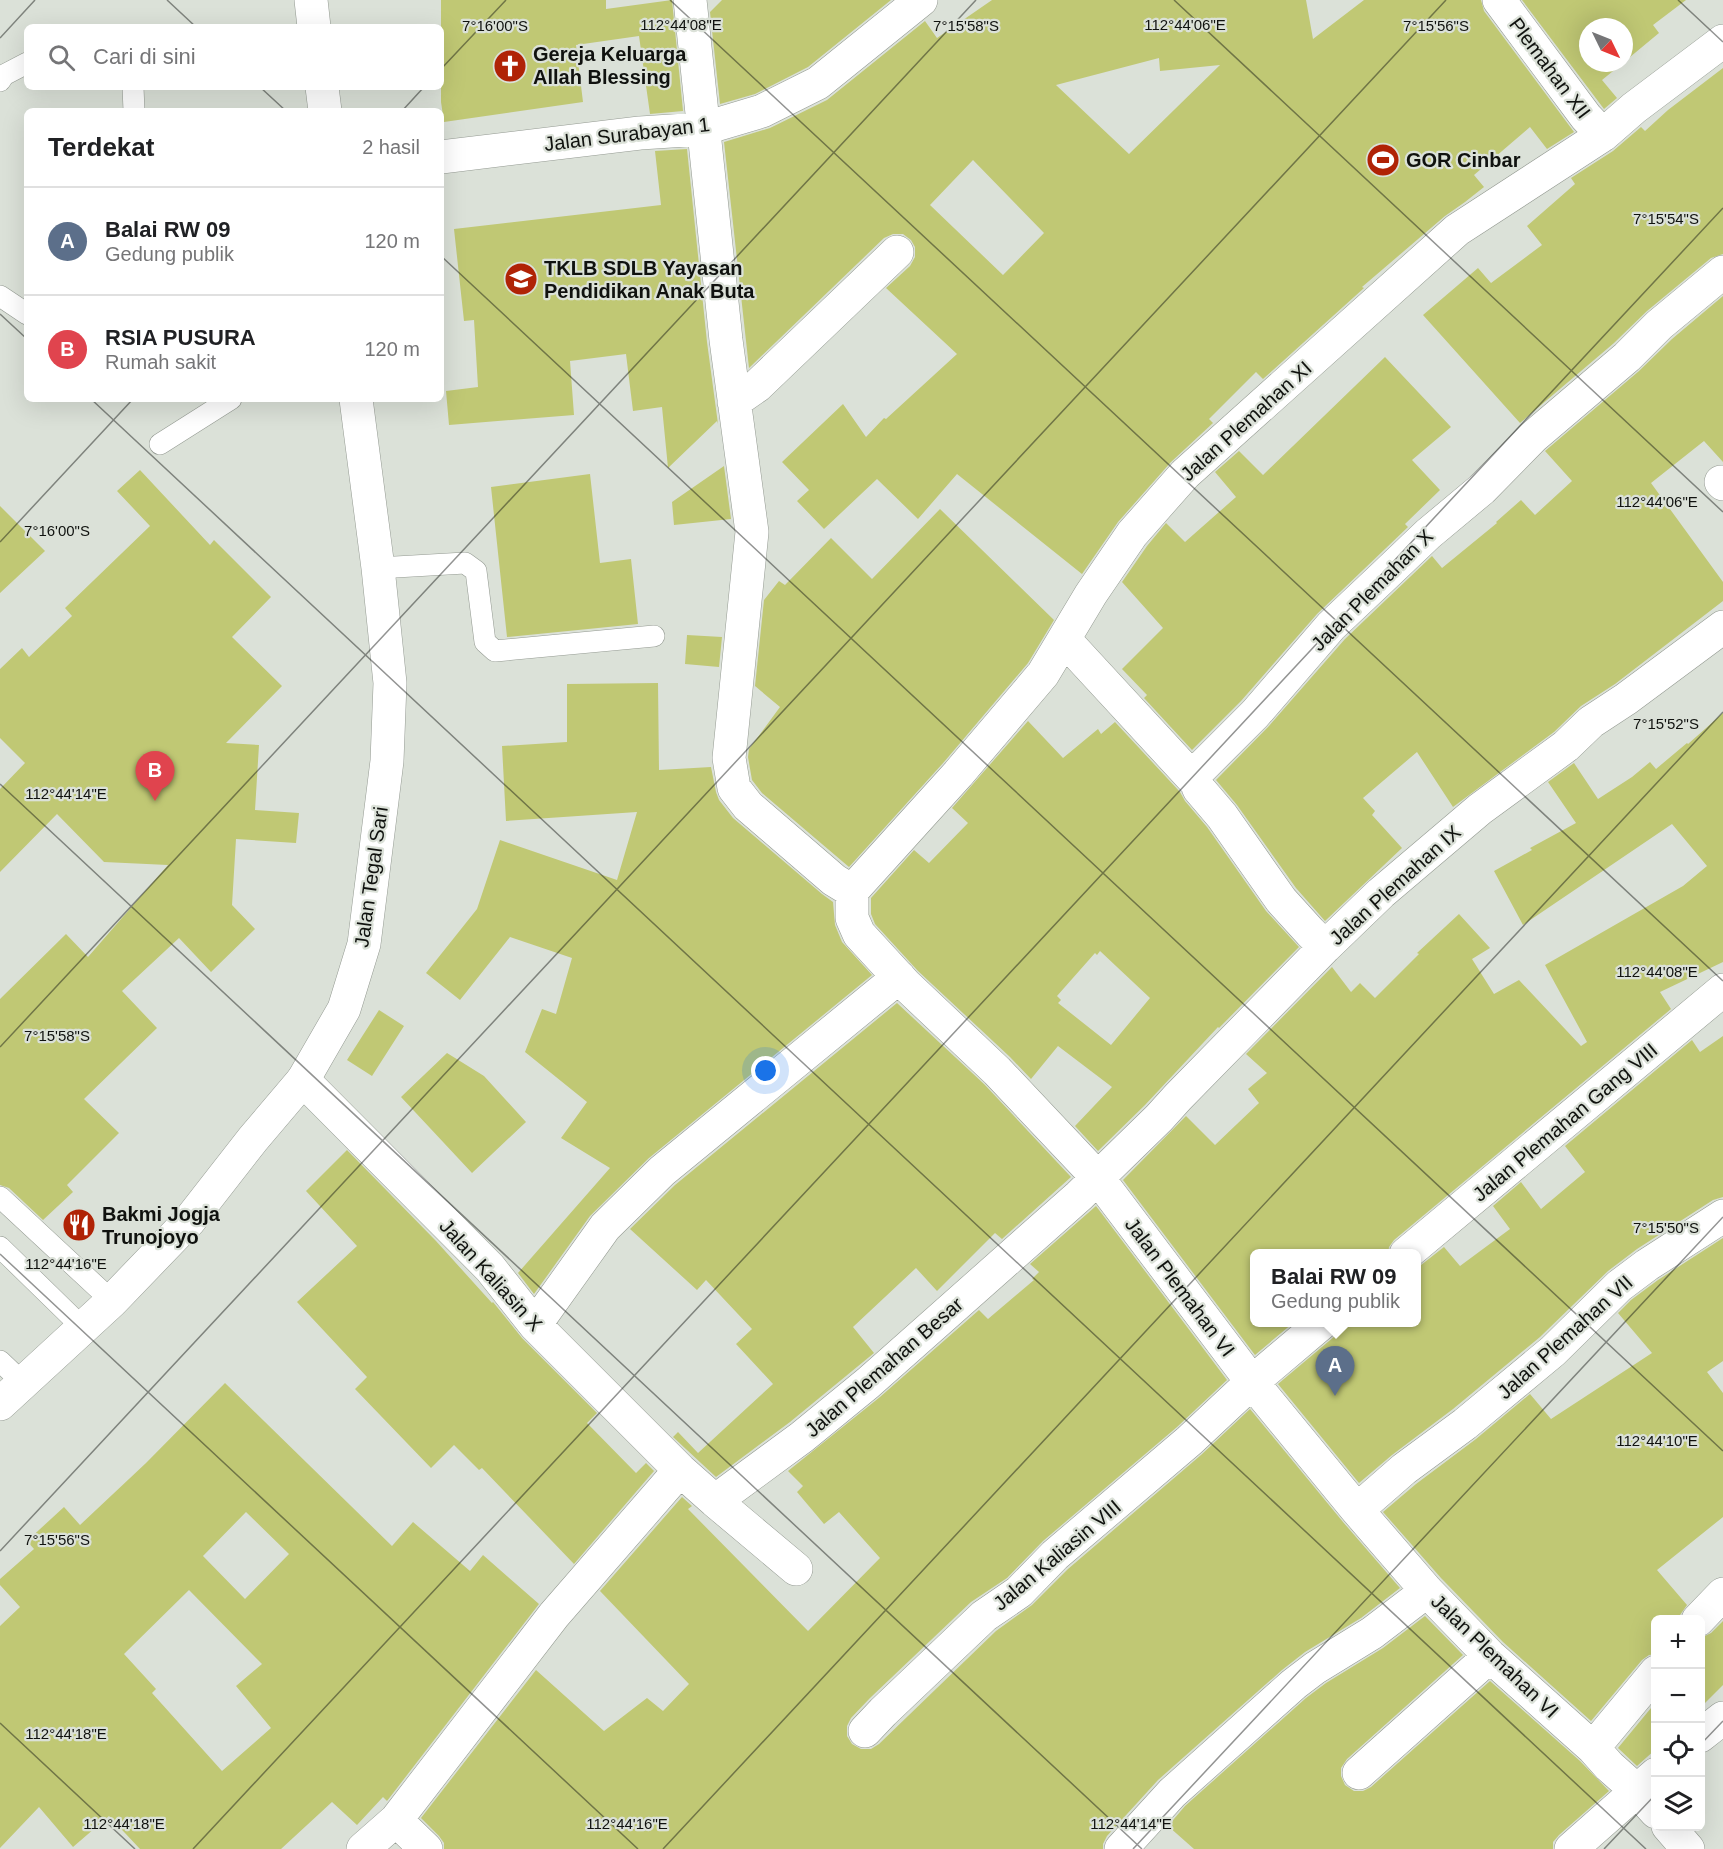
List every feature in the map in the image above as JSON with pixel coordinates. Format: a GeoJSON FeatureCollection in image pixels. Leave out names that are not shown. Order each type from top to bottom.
{"type":"FeatureCollection","features":[{"type":"Feature","properties":{"kind":"street"},"geometry":{"type":"LineString","coordinates":[[311,0],[314,24]]}},
{"type":"Feature","properties":{"kind":"street"},"geometry":{"type":"LineString","coordinates":[[690,0],[702,129],[752,531],[729,758],[734,788],[748,806],[834,880],[852,891]]}},
{"type":"Feature","properties":{"kind":"street","name":"Jalan Surabayan 1"},"geometry":{"type":"LineString","coordinates":[[444,157],[640,133],[702,129],[762,111],[818,83],[921,0]]}},
{"type":"Feature","properties":{"kind":"street","name":"Plemahan XII"},"geometry":{"type":"LineString","coordinates":[[1499,0],[1586,117],[1603,135]]}},
{"type":"Feature","properties":{"kind":"street","name":"Jalan Plemahan XI"},"geometry":{"type":"LineString","coordinates":[[852,891],[1011,714],[1043,674],[1091,594],[1132,534],[1185,474],[1457,230],[1603,135],[1634,108],[1723,41]]}},
{"type":"Feature","properties":{"kind":"street"},"geometry":{"type":"LineString","coordinates":[[322,90],[325,108]]}},
{"type":"Feature","properties":{"kind":"street"},"geometry":{"type":"LineString","coordinates":[[735,402],[757,386],[897,252]]}},
{"type":"Feature","properties":{"kind":"street","name":"Jalan Plemahan X"},"geometry":{"type":"LineString","coordinates":[[1196,782],[1196,773],[1255,714],[1331,626],[1428,534],[1482,489],[1533,437],[1627,357],[1659,325],[1723,272]]}},
{"type":"Feature","properties":{"kind":"street","name":"Jalan Tegal Sari"},"geometry":{"type":"LineString","coordinates":[[8,1383],[83,1328],[189,1221],[303,1080],[344,1009],[364,944],[387,761],[390,683],[356,402]]}},
{"type":"Feature","properties":{"kind":"street","name":"Jalan Plemahan IX"},"geometry":{"type":"LineString","coordinates":[[1098,1178],[1381,893],[1480,809],[1566,746],[1591,722],[1723,627]]}},
{"type":"Feature","properties":{"kind":"street"},"geometry":{"type":"LineString","coordinates":[[1064,639],[1196,782],[1281,900],[1325,947]]}},
{"type":"Feature","properties":{"kind":"street","name":"Jalan Plemahan VI"},"geometry":{"type":"LineString","coordinates":[[852,891],[852,918],[860,934],[900,977],[997,1071],[1098,1178],[1251,1382],[1427,1591],[1490,1656],[1593,1748],[1609,1766],[1649,1792]]}},
{"type":"Feature","properties":{"kind":"street"},"geometry":{"type":"LineString","coordinates":[[535,1325],[605,1227],[662,1171],[900,977]]}},
{"type":"Feature","properties":{"kind":"street","name":"Jalan Plemahan Gang VIII"},"geometry":{"type":"LineString","coordinates":[[1412,1249],[1723,990]]}},
{"type":"Feature","properties":{"kind":"street","name":"Jalan Kaliasin X"},"geometry":{"type":"LineString","coordinates":[[303,1080],[489,1268],[535,1325],[673,1479]]}},
{"type":"Feature","properties":{"kind":"street","name":"Jalan Plemahan Besar"},"geometry":{"type":"LineString","coordinates":[[716,1501],[802,1437],[868,1383],[1098,1178]]}},
{"type":"Feature","properties":{"kind":"street","name":"Jalan Plemahan VII"},"geometry":{"type":"LineString","coordinates":[[1357,1510],[1404,1468],[1465,1424],[1553,1351],[1619,1286],[1723,1216]]}},
{"type":"Feature","properties":{"kind":"street"},"geometry":{"type":"LineString","coordinates":[[1251,1382],[1318,1327]]}},
{"type":"Feature","properties":{"kind":"street","name":"Jalan Kaliasin VIII"},"geometry":{"type":"LineString","coordinates":[[865,1731],[984,1616],[1019,1592],[1049,1561],[1189,1441],[1251,1382]]}},
{"type":"Feature","properties":{"kind":"street"},"geometry":{"type":"LineString","coordinates":[[363,1849],[396,1820],[554,1615],[673,1479],[716,1501],[796,1569]]}},
{"type":"Feature","properties":{"kind":"street"},"geometry":{"type":"LineString","coordinates":[[1121,1849],[1172,1793],[1294,1684],[1315,1668],[1372,1633],[1427,1591]]}},
{"type":"Feature","properties":{"kind":"street"},"geometry":{"type":"LineString","coordinates":[[1703,1615],[1723,1594]]}},
{"type":"Feature","properties":{"kind":"street"},"geometry":{"type":"LineString","coordinates":[[1359,1773],[1490,1656]]}},
{"type":"Feature","properties":{"kind":"street"},"geometry":{"type":"LineString","coordinates":[[1593,1748],[1651,1678]]}},
{"type":"Feature","properties":{"kind":"street"},"geometry":{"type":"LineString","coordinates":[[1705,1733],[1723,1719]]}},
{"type":"Feature","properties":{"kind":"street"},"geometry":{"type":"LineString","coordinates":[[1571,1849],[1649,1792]]}},
{"type":"Feature","properties":{"kind":"street"},"geometry":{"type":"LineString","coordinates":[[396,1820],[426,1849]]}},
{"type":"Feature","properties":{"kind":"street"},"geometry":{"type":"LineString","coordinates":[[1672,1831],[1688,1849]]}},
{"type":"Feature","properties":{"kind":"lane"},"geometry":{"type":"LineString","coordinates":[[0,81],[4,75],[24,65]]}},
{"type":"Feature","properties":{"kind":"lane"},"geometry":{"type":"LineString","coordinates":[[133,90],[134,108]]}},
{"type":"Feature","properties":{"kind":"lane"},"geometry":{"type":"LineString","coordinates":[[0,296],[24,312]]}},
{"type":"Feature","properties":{"kind":"lane"},"geometry":{"type":"LineString","coordinates":[[160,444],[226,402]]}},
{"type":"Feature","properties":{"kind":"lane"},"geometry":{"type":"LineString","coordinates":[[378,568],[465,563],[471,566],[476,571],[485,642],[495,651],[654,636]]}},
{"type":"Feature","properties":{"kind":"lane"},"geometry":{"type":"LineString","coordinates":[[0,1197],[111,1301]]}},
{"type":"Feature","properties":{"kind":"lane"},"geometry":{"type":"LineString","coordinates":[[3,1254],[83,1328]]}},
{"type":"Feature","properties":{"kind":"building","name":"Gereja Keluarga Allah Blessing"},"geometry":{"type":"Polygon","coordinates":[[[441,0],[606,0],[606,9],[672,0],[683,111],[650,114],[639,36],[576,45],[583,102],[444,122],[441,90],[444,90],[444,24],[441,24],[441,0]]]}},
{"type":"Feature","properties":{"kind":"building"},"geometry":{"type":"Polygon","coordinates":[[[722,0],[891,0],[808,67],[755,94],[720,104],[710,12],[722,0]]]}},
{"type":"Feature","properties":{"kind":"building"},"geometry":{"type":"Polygon","coordinates":[[[992,0],[1306,0],[1313,39],[1364,0],[1481,0],[1484,11],[1574,132],[1547,149],[1530,127],[1474,175],[1484,187],[1445,216],[1362,287],[1364,288],[1263,379],[1256,372],[1209,419],[1213,423],[1171,462],[1118,522],[1082,574],[957,474],[918,519],[877,479],[824,529],[797,501],[809,490],[782,462],[843,404],[866,437],[884,418],[886,419],[957,354],[886,288],[910,266],[915,257],[915,247],[911,240],[903,234],[893,234],[884,238],[749,368],[724,142],[770,128],[827,100],[925,21],[937,38],[992,0]],[[1159,58],[1056,85],[1129,154],[1220,65],[1160,71],[1159,58]],[[973,160],[930,205],[1003,275],[1044,233],[973,160]]]}},
{"type":"Feature","properties":{"kind":"building"},"geometry":{"type":"Polygon","coordinates":[[[1522,0],[1686,0],[1653,25],[1659,33],[1633,55],[1633,18],[1579,18],[1579,72],[1612,72],[1602,80],[1617,98],[1604,109],[1522,0]]]}},
{"type":"Feature","properties":{"kind":"building"},"geometry":{"type":"Polygon","coordinates":[[[1723,68],[1723,254],[1711,258],[1647,311],[1614,343],[1520,423],[1423,315],[1478,268],[1491,283],[1542,245],[1527,226],[1575,184],[1571,178],[1613,151],[1641,127],[1645,131],[1668,110],[1723,68]]]}},
{"type":"Feature","properties":{"kind":"building"},"geometry":{"type":"Polygon","coordinates":[[[687,149],[718,424],[717,421],[668,468],[662,407],[633,411],[626,354],[570,361],[574,415],[449,425],[446,391],[478,387],[474,320],[464,321],[454,229],[661,205],[655,151],[687,149]]]}},
{"type":"Feature","properties":{"kind":"building"},"geometry":{"type":"Polygon","coordinates":[[[1723,296],[1723,462],[1704,441],[1651,483],[1723,582],[1723,601],[1615,684],[1581,706],[1554,732],[1453,807],[1417,752],[1363,798],[1375,811],[1372,815],[1402,848],[1325,921],[1296,888],[1237,805],[1216,780],[1269,726],[1345,639],[1432,556],[1442,568],[1521,500],[1535,515],[1572,481],[1545,451],[1723,296]]]}},
{"type":"Feature","properties":{"kind":"building"},"geometry":{"type":"Polygon","coordinates":[[[1385,357],[1451,427],[1412,460],[1440,490],[1405,524],[1408,527],[1317,614],[1241,701],[1192,750],[1144,698],[1147,695],[1122,669],[1163,628],[1122,582],[1166,523],[1185,542],[1236,497],[1215,472],[1239,451],[1263,475],[1385,357]]]}},
{"type":"Feature","properties":{"kind":"building"},"geometry":{"type":"Polygon","coordinates":[[[724,466],[731,519],[674,525],[672,502],[724,466]]]}},
{"type":"Feature","properties":{"kind":"building"},"geometry":{"type":"Polygon","coordinates":[[[140,470],[210,545],[214,540],[271,597],[232,637],[282,686],[226,743],[259,745],[255,810],[299,813],[296,843],[236,839],[232,905],[255,929],[211,972],[179,938],[122,991],[157,1028],[84,1099],[119,1133],[67,1185],[73,1192],[43,1220],[9,1188],[0,1185],[0,999],[66,934],[88,957],[168,865],[104,862],[57,814],[0,872],[0,789],[25,763],[0,738],[0,669],[22,648],[29,657],[72,616],[65,608],[150,526],[117,491],[140,470]]]}},
{"type":"Feature","properties":{"kind":"building"},"geometry":{"type":"Polygon","coordinates":[[[590,474],[600,563],[631,559],[638,624],[507,637],[491,487],[590,474]]]}},
{"type":"Feature","properties":{"kind":"building"},"geometry":{"type":"Polygon","coordinates":[[[0,506],[45,551],[0,593],[0,506]]]}},
{"type":"Feature","properties":{"kind":"building"},"geometry":{"type":"Polygon","coordinates":[[[940,509],[1054,620],[1028,663],[944,762],[849,867],[762,793],[752,780],[749,749],[780,707],[755,686],[764,600],[779,581],[785,585],[831,538],[872,579],[940,509]]]}},
{"type":"Feature","properties":{"kind":"building"},"geometry":{"type":"Polygon","coordinates":[[[687,635],[722,637],[719,667],[685,664],[687,635]]]}},
{"type":"Feature","properties":{"kind":"building"},"geometry":{"type":"Polygon","coordinates":[[[658,683],[659,770],[711,767],[719,800],[733,818],[833,902],[835,925],[842,942],[872,975],[649,1158],[590,1216],[534,1294],[518,1273],[610,1168],[561,1138],[587,1102],[525,1052],[542,1009],[556,1014],[572,958],[510,937],[460,1000],[426,973],[477,909],[500,840],[617,880],[637,812],[506,821],[502,746],[567,742],[567,684],[658,683]]]}},
{"type":"Feature","properties":{"kind":"building"},"geometry":{"type":"Polygon","coordinates":[[[1723,713],[1723,962],[1660,992],[1671,1009],[1394,1240],[1389,1249],[1250,1249],[1250,1327],[1288,1327],[1255,1355],[1123,1180],[1186,1116],[1215,1145],[1259,1103],[1248,1089],[1267,1073],[1246,1054],[1332,967],[1351,992],[1360,983],[1375,998],[1419,954],[1417,953],[1459,914],[1490,948],[1472,959],[1494,994],[1519,980],[1581,1046],[1587,1042],[1545,965],[1683,886],[1707,866],[1672,824],[1523,925],[1494,871],[1576,823],[1548,782],[1574,763],[1598,799],[1650,762],[1656,769],[1723,713]]]}},
{"type":"Feature","properties":{"kind":"building"},"geometry":{"type":"Polygon","coordinates":[[[1028,721],[1063,758],[1098,729],[1101,734],[1115,722],[1180,792],[1266,911],[1299,947],[1098,1151],[1075,1126],[1112,1087],[1058,1046],[1031,1079],[918,971],[875,924],[871,914],[871,898],[914,850],[929,863],[968,823],[952,808],[1028,721]],[[1100,951],[1097,955],[1095,953],[1057,996],[1061,1000],[1058,1003],[1111,1045],[1150,998],[1100,951]]]}},
{"type":"Feature","properties":{"kind":"building"},"geometry":{"type":"Polygon","coordinates":[[[897,1003],[984,1084],[1071,1177],[1002,1239],[995,1233],[937,1291],[916,1268],[853,1327],[874,1353],[790,1422],[716,1477],[673,1437],[678,1432],[698,1453],[773,1384],[736,1344],[752,1329],[706,1280],[697,1290],[630,1229],[675,1185],[897,1003]]]}},
{"type":"Feature","properties":{"kind":"building"},"geometry":{"type":"Polygon","coordinates":[[[379,1010],[404,1026],[372,1076],[347,1060],[379,1010]]]}},
{"type":"Feature","properties":{"kind":"building"},"geometry":{"type":"Polygon","coordinates":[[[1723,1036],[1723,1197],[1713,1200],[1637,1249],[1608,1271],[1540,1337],[1359,1483],[1278,1384],[1335,1336],[1340,1327],[1421,1327],[1421,1265],[1444,1247],[1460,1266],[1510,1229],[1493,1206],[1521,1182],[1541,1209],[1585,1172],[1565,1146],[1692,1040],[1700,1052],[1723,1036]]]}},
{"type":"Feature","properties":{"kind":"building"},"geometry":{"type":"Polygon","coordinates":[[[447,1053],[484,1076],[526,1122],[472,1173],[401,1097],[447,1053]]]}},
{"type":"Feature","properties":{"kind":"building"},"geometry":{"type":"Polygon","coordinates":[[[347,1150],[493,1302],[522,1338],[597,1413],[587,1423],[636,1473],[646,1463],[654,1471],[574,1564],[482,1468],[479,1470],[454,1445],[431,1468],[355,1389],[367,1377],[297,1302],[357,1246],[306,1191],[347,1150]]]}},
{"type":"Feature","properties":{"kind":"building"},"geometry":{"type":"Polygon","coordinates":[[[1096,1206],[1227,1380],[1177,1427],[1043,1541],[1007,1578],[971,1602],[870,1698],[851,1718],[847,1726],[847,1736],[852,1744],[861,1749],[871,1749],[879,1744],[996,1631],[1032,1605],[1068,1569],[1201,1455],[1250,1409],[1400,1588],[1361,1618],[1305,1652],[1282,1670],[1158,1780],[1107,1836],[1103,1849],[444,1849],[444,1843],[439,1836],[421,1818],[536,1670],[604,1731],[647,1698],[663,1711],[689,1684],[600,1591],[682,1497],[692,1506],[688,1509],[808,1631],[880,1558],[839,1512],[824,1524],[797,1492],[803,1486],[788,1471],[880,1397],[979,1310],[988,1319],[1034,1280],[1032,1279],[1039,1272],[1030,1264],[1096,1206]]]}},
{"type":"Feature","properties":{"kind":"building"},"geometry":{"type":"Polygon","coordinates":[[[1723,1238],[1723,1361],[1707,1372],[1723,1393],[1723,1517],[1657,1570],[1687,1605],[1680,1615],[1651,1615],[1651,1655],[1642,1660],[1591,1721],[1503,1642],[1441,1578],[1383,1512],[1530,1394],[1551,1419],[1652,1353],[1618,1313],[1658,1280],[1723,1238]]]}},
{"type":"Feature","properties":{"kind":"building"},"geometry":{"type":"Polygon","coordinates":[[[225,1383],[392,1546],[413,1522],[470,1571],[483,1555],[539,1604],[387,1801],[383,1797],[357,1825],[332,1802],[281,1849],[140,1849],[109,1816],[73,1847],[39,1807],[0,1848],[0,1626],[20,1607],[0,1585],[0,1579],[34,1549],[27,1541],[64,1507],[80,1525],[146,1463],[225,1383]],[[246,1512],[203,1556],[245,1599],[289,1554],[246,1512]],[[189,1590],[124,1654],[156,1689],[152,1693],[222,1771],[271,1728],[236,1686],[262,1664],[189,1590]]]}},
{"type":"Feature","properties":{"kind":"building"},"geometry":{"type":"Polygon","coordinates":[[[1425,1616],[1463,1655],[1347,1759],[1341,1768],[1341,1776],[1345,1785],[1354,1791],[1363,1791],[1371,1787],[1490,1681],[1580,1761],[1609,1791],[1559,1835],[1553,1842],[1553,1849],[1194,1849],[1168,1826],[1185,1806],[1306,1698],[1383,1648],[1425,1616]]]}},
{"type":"Feature","properties":{"kind":"building"},"geometry":{"type":"Polygon","coordinates":[[[1723,1621],[1723,1685],[1705,1703],[1705,1636],[1723,1621]]]}},
{"type":"Feature","properties":{"kind":"building"},"geometry":{"type":"Polygon","coordinates":[[[1651,1708],[1651,1753],[1637,1766],[1618,1748],[1651,1708]]]}},
{"type":"Feature","properties":{"kind":"place","name":"Gereja Keluarga Allah Blessing"},"geometry":{"type":"Point","coordinates":[510,66]}},
{"type":"Feature","properties":{"kind":"place","name":"GOR Cinbar"},"geometry":{"type":"Point","coordinates":[1383,160]}},
{"type":"Feature","properties":{"kind":"place","name":"TKLB SDLB Yayasan Pendidikan Anak Buta"},"geometry":{"type":"Point","coordinates":[521,279]}},
{"type":"Feature","properties":{"kind":"place","name":"RSIA PUSURA"},"geometry":{"type":"Point","coordinates":[155,801]}},
{"type":"Feature","properties":{"kind":"place","name":"Bakmi Jogja Trunojoyo"},"geometry":{"type":"Point","coordinates":[79,1225]}},
{"type":"Feature","properties":{"kind":"place","name":"Balai RW 09"},"geometry":{"type":"Point","coordinates":[1335,1396]}}]}
